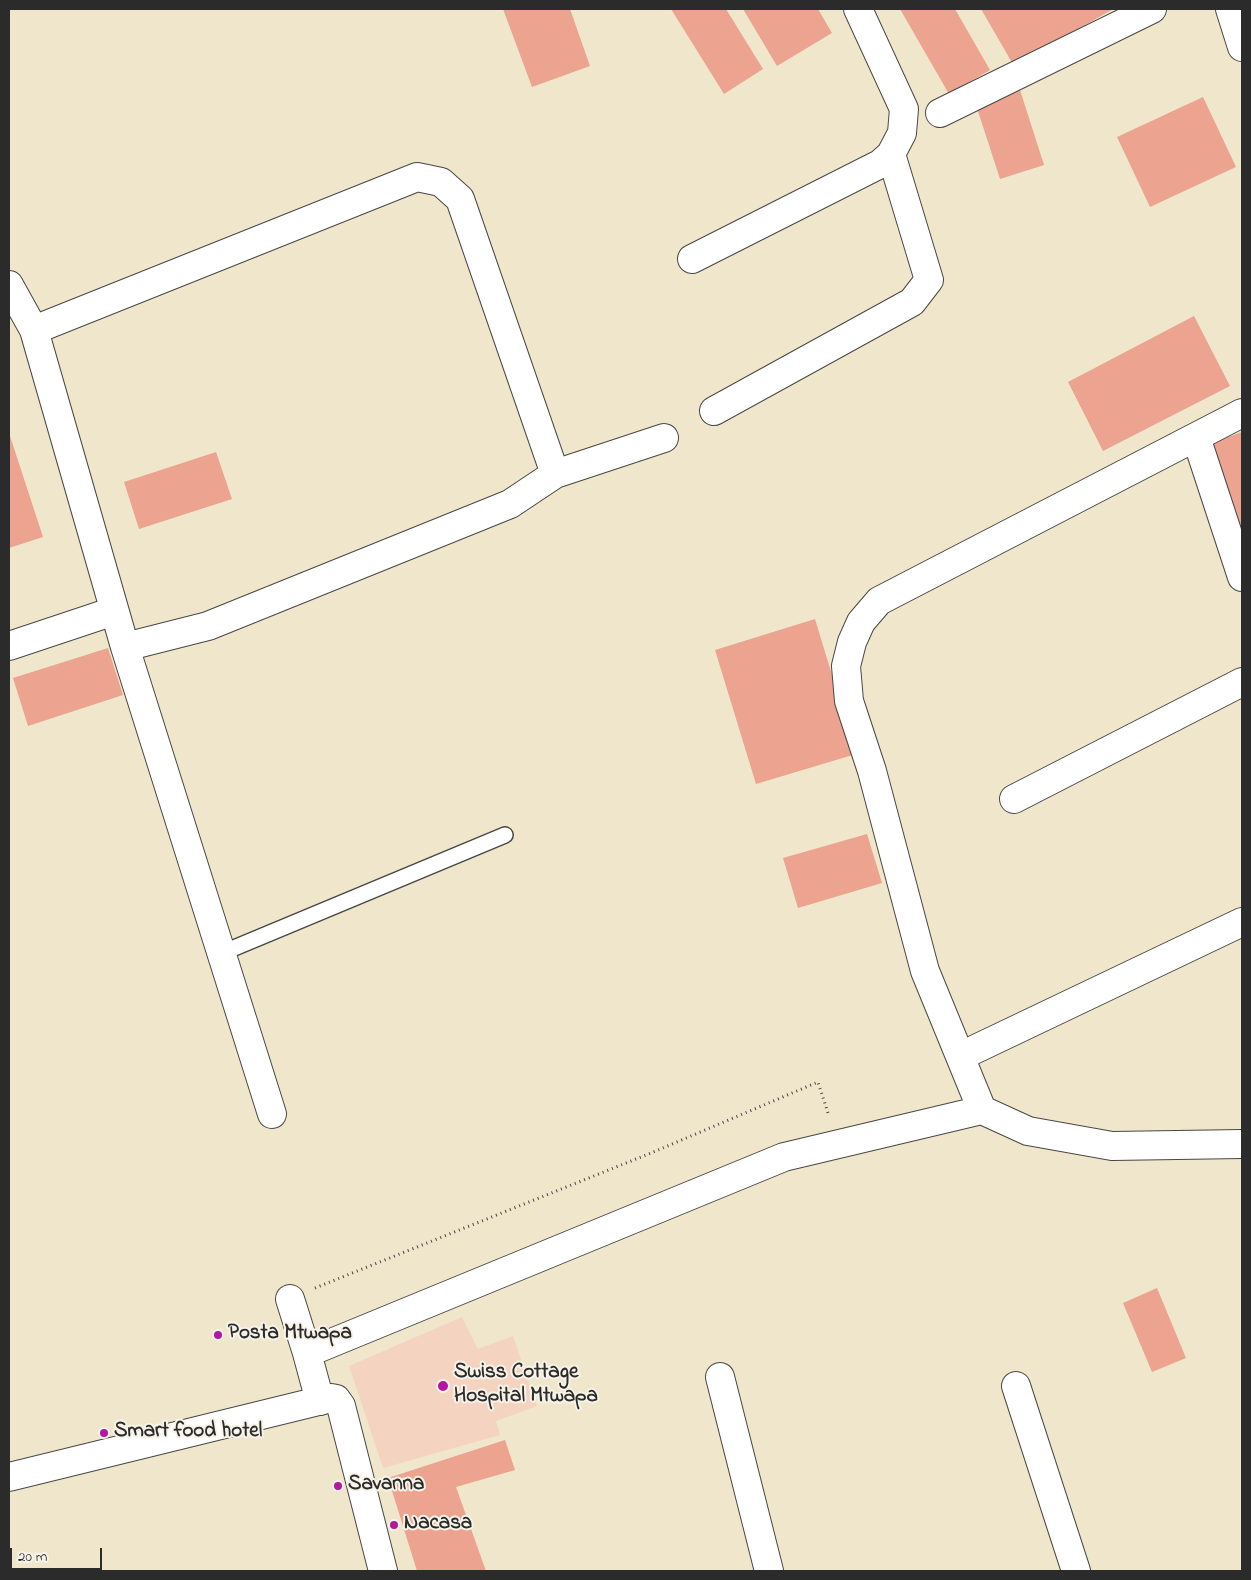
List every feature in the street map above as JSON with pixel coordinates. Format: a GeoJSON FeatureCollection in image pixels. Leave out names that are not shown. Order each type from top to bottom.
{"type":"FeatureCollection","features":[{"type":"Feature","properties":{"kind":"street"},"geometry":{"type":"LineString","coordinates":[[692,259],[880,164],[891,154],[902,133],[904,109],[858,9]]}},
{"type":"Feature","properties":{"kind":"street"},"geometry":{"type":"LineString","coordinates":[[940,113],[1152,9]]}},
{"type":"Feature","properties":{"kind":"street"},"geometry":{"type":"LineString","coordinates":[[1230,9],[1242,47]]}},
{"type":"Feature","properties":{"kind":"street"},"geometry":{"type":"LineString","coordinates":[[714,412],[912,302],[929,280],[891,154]]}},
{"type":"Feature","properties":{"kind":"street"},"geometry":{"type":"LineString","coordinates":[[34,330],[417,177],[441,182],[460,199],[555,474]]}},
{"type":"Feature","properties":{"kind":"street"},"geometry":{"type":"LineString","coordinates":[[9,285],[34,330],[114,611],[272,1114]]}},
{"type":"Feature","properties":{"kind":"street"},"geometry":{"type":"LineString","coordinates":[[982,1110],[962,1056],[925,971],[872,771],[849,701],[846,666],[852,642],[861,622],[879,601],[1242,413]]}},
{"type":"Feature","properties":{"kind":"street"},"geometry":{"type":"LineString","coordinates":[[1196,437],[1242,578]]}},
{"type":"Feature","properties":{"kind":"street"},"geometry":{"type":"LineString","coordinates":[[125,647],[208,626],[324,581],[510,504],[555,474],[664,438]]}},
{"type":"Feature","properties":{"kind":"street"},"geometry":{"type":"LineString","coordinates":[[9,646],[114,611]]}},
{"type":"Feature","properties":{"kind":"street"},"geometry":{"type":"LineString","coordinates":[[1014,799],[1242,682]]}},
{"type":"Feature","properties":{"kind":"street"},"geometry":{"type":"LineString","coordinates":[[962,1056],[1242,922]]}},
{"type":"Feature","properties":{"kind":"street"},"geometry":{"type":"LineString","coordinates":[[308,1353],[784,1157],[838,1142],[982,1110],[1028,1131],[1112,1146],[1242,1144]]}},
{"type":"Feature","properties":{"kind":"street"},"geometry":{"type":"LineString","coordinates":[[290,1298],[308,1353],[320,1401]]}},
{"type":"Feature","properties":{"kind":"street"},"geometry":{"type":"LineString","coordinates":[[720,1377],[769,1571]]}},
{"type":"Feature","properties":{"kind":"street"},"geometry":{"type":"LineString","coordinates":[[1016,1386],[1076,1571]]}},
{"type":"Feature","properties":{"kind":"street"},"geometry":{"type":"LineString","coordinates":[[9,1476],[320,1401],[336,1399],[341,1406],[383,1571]]}},
{"type":"Feature","properties":{"kind":"lane"},"geometry":{"type":"LineString","coordinates":[[222,954],[506,835]]}},
{"type":"Feature","properties":{"kind":"path"},"geometry":{"type":"LineString","coordinates":[[290,1298],[651,1153],[818,1082],[838,1142]]}},
{"type":"Feature","properties":{"kind":"shaded area","name":"Swiss Cottage Hospital Mtwapa"},"geometry":{"type":"Polygon","coordinates":[[[462,1317],[478,1349],[513,1336],[537,1406],[496,1421],[500,1435],[383,1468],[349,1366],[462,1317]]]}},
{"type":"Feature","properties":{"kind":"building"},"geometry":{"type":"Polygon","coordinates":[[[503,9],[570,9],[590,66],[532,87],[503,9]]]}},
{"type":"Feature","properties":{"kind":"building"},"geometry":{"type":"Polygon","coordinates":[[[671,9],[726,9],[763,69],[724,94],[671,9]]]}},
{"type":"Feature","properties":{"kind":"building"},"geometry":{"type":"Polygon","coordinates":[[[743,9],[818,9],[832,33],[777,66],[743,9]]]}},
{"type":"Feature","properties":{"kind":"building"},"geometry":{"type":"Polygon","coordinates":[[[900,9],[955,9],[990,70],[949,94],[900,9]]]}},
{"type":"Feature","properties":{"kind":"building"},"geometry":{"type":"Polygon","coordinates":[[[981,9],[1113,9],[1014,66],[981,9]]]}},
{"type":"Feature","properties":{"kind":"building"},"geometry":{"type":"Polygon","coordinates":[[[1020,90],[1044,165],[1000,179],[976,105],[1020,90]]]}},
{"type":"Feature","properties":{"kind":"building"},"geometry":{"type":"Polygon","coordinates":[[[1203,97],[1236,167],[1150,207],[1117,137],[1203,97]]]}},
{"type":"Feature","properties":{"kind":"building"},"geometry":{"type":"Polygon","coordinates":[[[1194,316],[1230,386],[1103,451],[1068,382],[1194,316]]]}},
{"type":"Feature","properties":{"kind":"building"},"geometry":{"type":"Polygon","coordinates":[[[1242,432],[1242,535],[1211,443],[1242,432]]]}},
{"type":"Feature","properties":{"kind":"building"},"geometry":{"type":"Polygon","coordinates":[[[9,433],[43,537],[9,548],[9,433]]]}},
{"type":"Feature","properties":{"kind":"building"},"geometry":{"type":"Polygon","coordinates":[[[216,452],[232,499],[139,529],[124,482],[216,452]]]}},
{"type":"Feature","properties":{"kind":"building"},"geometry":{"type":"Polygon","coordinates":[[[815,619],[856,754],[756,784],[715,650],[815,619]]]}},
{"type":"Feature","properties":{"kind":"building"},"geometry":{"type":"Polygon","coordinates":[[[108,648],[123,695],[28,726],[13,678],[108,648]]]}},
{"type":"Feature","properties":{"kind":"building"},"geometry":{"type":"Polygon","coordinates":[[[867,834],[882,883],[798,908],[783,858],[867,834]]]}},
{"type":"Feature","properties":{"kind":"building"},"geometry":{"type":"Polygon","coordinates":[[[1157,1288],[1186,1358],[1152,1372],[1123,1303],[1157,1288]]]}},
{"type":"Feature","properties":{"kind":"building"},"geometry":{"type":"Polygon","coordinates":[[[505,1440],[515,1470],[456,1487],[486,1571],[417,1571],[388,1478],[505,1440]]]}},
{"type":"Feature","properties":{"kind":"place","name":"Posta Mtwapa"},"geometry":{"type":"Point","coordinates":[218,1335]}},
{"type":"Feature","properties":{"kind":"place","name":"Swiss Cottage Hospital Mtwapa"},"geometry":{"type":"Point","coordinates":[443,1386]}},
{"type":"Feature","properties":{"kind":"place","name":"Smart food hotel"},"geometry":{"type":"Point","coordinates":[104,1433]}},
{"type":"Feature","properties":{"kind":"place","name":"Savanna"},"geometry":{"type":"Point","coordinates":[338,1486]}},
{"type":"Feature","properties":{"kind":"place","name":"Nacasa"},"geometry":{"type":"Point","coordinates":[394,1525]}}]}
